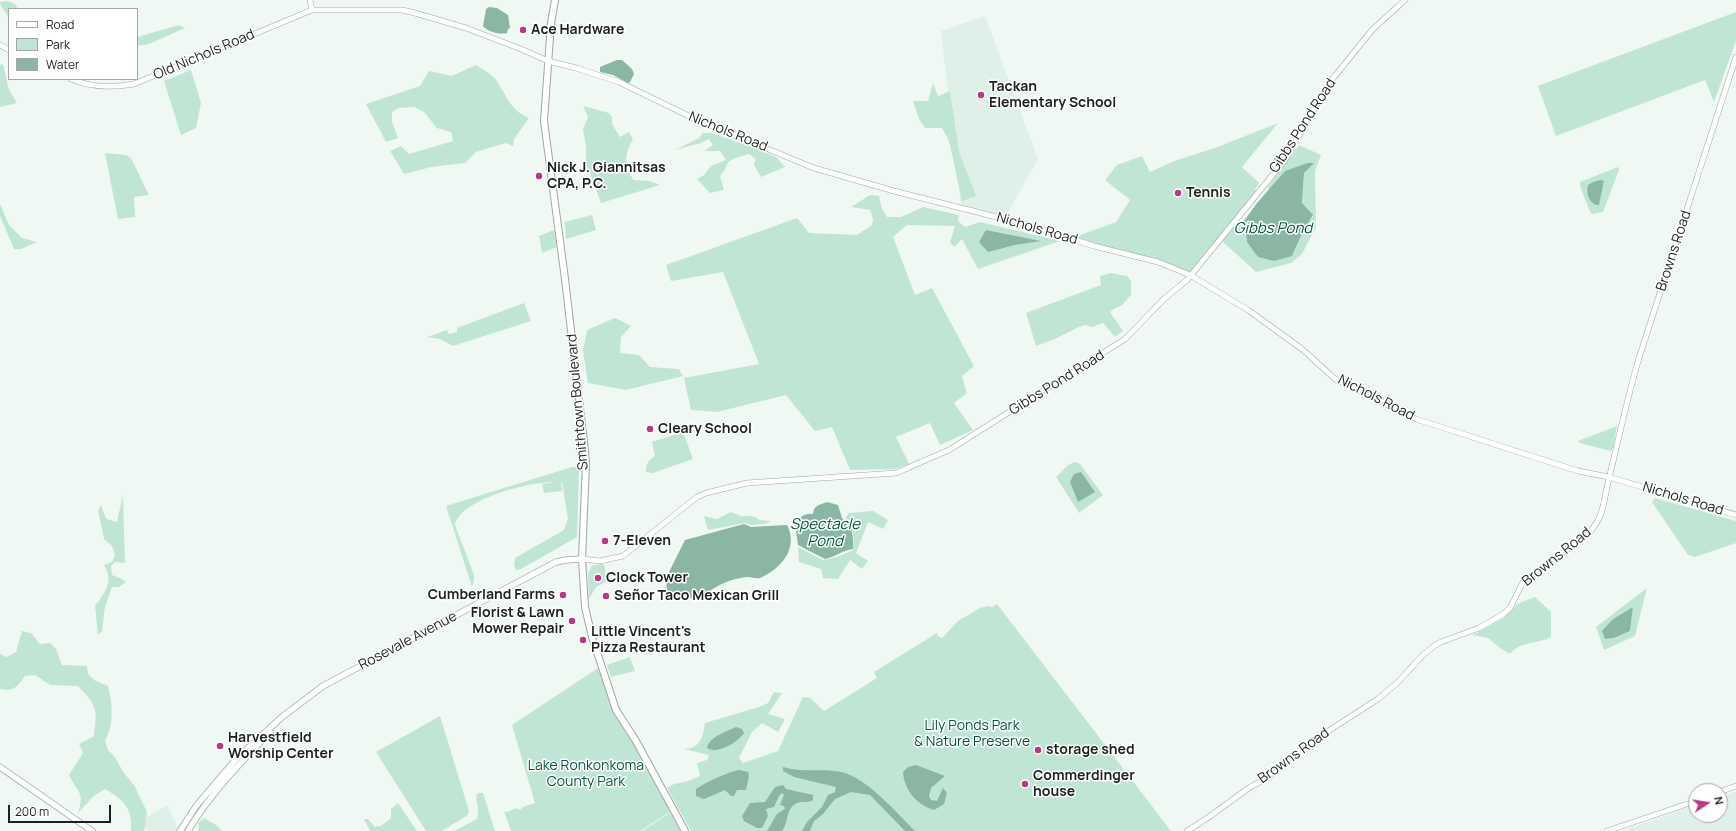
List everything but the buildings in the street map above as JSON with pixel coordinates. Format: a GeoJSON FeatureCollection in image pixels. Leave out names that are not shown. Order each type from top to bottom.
{"type":"FeatureCollection","features":[{"type":"Feature","properties":{"kind":"main road","name":"Smithtown Boulevard"},"geometry":{"type":"LineString","coordinates":[[555,0],[551,23],[544,121],[565,279],[586,463],[582,560],[585,606],[603,673],[616,710],[636,741],[685,831]]}},
{"type":"Feature","properties":{"kind":"main road","name":"Rosevale Avenue"},"geometry":{"type":"LineString","coordinates":[[180,831],[197,805],[221,775],[254,741],[282,717],[327,683],[556,562],[566,560],[582,560]]}},
{"type":"Feature","properties":{"kind":"main road","name":"Rosevale Avenue"},"geometry":{"type":"LineString","coordinates":[[188,831],[201,809],[222,783],[252,750],[279,724],[282,717]]}},
{"type":"Feature","properties":{"kind":"main road"},"geometry":{"type":"LineString","coordinates":[[0,767],[92,831]]}},
{"type":"Feature","properties":{"kind":"street"},"geometry":{"type":"LineString","coordinates":[[310,0],[312,10]]}},
{"type":"Feature","properties":{"kind":"street","name":"Gibbs Pond Road"},"geometry":{"type":"LineString","coordinates":[[582,560],[600,561],[624,556],[697,497],[706,492],[747,483],[896,473],[949,450],[1125,339],[1164,299],[1186,280],[1284,161],[1330,82],[1373,29],[1405,0]]}},
{"type":"Feature","properties":{"kind":"street","name":"Nichols Road"},"geometry":{"type":"LineString","coordinates":[[312,10],[402,10],[415,12],[466,28],[521,49],[548,62],[576,68],[619,82],[693,118],[814,168],[887,189],[1028,225],[1094,246],[1158,262],[1190,275],[1248,310],[1297,345],[1335,379],[1416,419],[1578,471],[1609,477],[1736,515]]}},
{"type":"Feature","properties":{"kind":"street","name":"Old Nichols Road"},"geometry":{"type":"LineString","coordinates":[[74,80],[92,86],[104,87],[134,84],[312,10]]}},
{"type":"Feature","properties":{"kind":"street","name":"Browns Road"},"geometry":{"type":"LineString","coordinates":[[1187,831],[1250,787],[1268,778],[1276,769],[1305,746],[1378,699],[1397,683],[1423,654],[1434,646],[1485,625],[1502,615],[1510,608],[1523,582],[1589,533],[1595,526],[1604,508],[1609,477],[1637,365],[1736,58]]}},
{"type":"Feature","properties":{"kind":"street"},"geometry":{"type":"LineString","coordinates":[[1607,831],[1688,804]]}},
{"type":"Feature","properties":{"kind":"shaded area","name":"Tackan Elementary School"},"geometry":{"type":"Polygon","coordinates":[[[985,16],[1038,159],[1006,216],[961,205],[941,31],[985,16]]]}},
{"type":"Feature","properties":{"kind":"shaded area"},"geometry":{"type":"Polygon","coordinates":[[[1736,791],[1736,831],[1622,831],[1688,808],[1688,823],[1728,823],[1728,794],[1736,791]]]}},
{"type":"Feature","properties":{"kind":"shaded area"},"geometry":{"type":"Polygon","coordinates":[[[167,805],[178,828],[176,831],[148,831],[141,826],[147,817],[167,805]]]}},
{"type":"Feature","properties":{"kind":"green space"},"geometry":{"type":"Polygon","coordinates":[[[8,1],[15,4],[17,8],[8,8],[8,16],[0,2],[8,1]]]}},
{"type":"Feature","properties":{"kind":"green space"},"geometry":{"type":"Polygon","coordinates":[[[1736,12],[1736,41],[1714,102],[1705,80],[1556,136],[1538,86],[1736,12]]]}},
{"type":"Feature","properties":{"kind":"green space"},"geometry":{"type":"Polygon","coordinates":[[[179,25],[185,28],[149,44],[138,46],[138,37],[179,25]]]}},
{"type":"Feature","properties":{"kind":"green space"},"geometry":{"type":"Polygon","coordinates":[[[3,64],[9,90],[17,103],[0,107],[0,65],[3,64]]]}},
{"type":"Feature","properties":{"kind":"green space"},"geometry":{"type":"Polygon","coordinates":[[[476,65],[494,78],[517,111],[529,118],[514,139],[513,146],[505,143],[476,152],[465,163],[431,167],[404,174],[390,151],[401,146],[409,154],[453,141],[451,132],[437,128],[424,112],[414,107],[399,108],[392,112],[392,122],[398,138],[386,142],[366,104],[420,86],[429,71],[452,76],[476,65]]]}},
{"type":"Feature","properties":{"kind":"green space"},"geometry":{"type":"Polygon","coordinates":[[[191,70],[201,103],[196,128],[181,135],[164,81],[191,70]]]}},
{"type":"Feature","properties":{"kind":"green space"},"geometry":{"type":"Polygon","coordinates":[[[933,83],[938,96],[950,91],[959,152],[976,196],[962,201],[949,141],[942,128],[925,128],[919,119],[913,101],[928,101],[933,83]]]}},
{"type":"Feature","properties":{"kind":"green space"},"geometry":{"type":"Polygon","coordinates":[[[583,106],[609,113],[612,117],[612,124],[620,137],[629,132],[633,139],[628,150],[626,165],[634,180],[649,181],[660,185],[601,203],[586,163],[586,146],[583,130],[588,117],[583,106]]]}},
{"type":"Feature","properties":{"kind":"green space"},"geometry":{"type":"Polygon","coordinates":[[[1278,123],[1242,167],[1259,183],[1255,190],[1257,193],[1190,275],[1158,262],[1077,241],[1078,236],[1116,222],[1130,200],[1105,180],[1117,165],[1142,156],[1150,172],[1174,161],[1215,148],[1278,123]]]}},
{"type":"Feature","properties":{"kind":"green space"},"geometry":{"type":"Polygon","coordinates":[[[703,133],[711,133],[776,157],[785,167],[761,177],[754,165],[756,159],[749,154],[731,160],[720,176],[724,190],[710,193],[697,179],[704,175],[711,166],[726,160],[720,151],[704,151],[713,145],[709,139],[701,143],[675,150],[699,138],[703,133]]]}},
{"type":"Feature","properties":{"kind":"green space"},"geometry":{"type":"Polygon","coordinates":[[[1299,145],[1321,155],[1315,171],[1316,227],[1302,254],[1291,263],[1256,272],[1222,241],[1239,220],[1244,224],[1247,242],[1292,256],[1301,236],[1313,216],[1302,204],[1304,173],[1285,171],[1270,189],[1267,188],[1299,145]]]}},
{"type":"Feature","properties":{"kind":"green space"},"geometry":{"type":"Polygon","coordinates":[[[105,153],[126,155],[131,158],[149,195],[134,197],[135,217],[118,219],[105,153]]]}},
{"type":"Feature","properties":{"kind":"green space"},"geometry":{"type":"Polygon","coordinates":[[[1618,167],[1619,170],[1603,212],[1593,214],[1590,212],[1580,186],[1580,182],[1618,167]],[[1604,181],[1587,191],[1588,195],[1599,204],[1604,181]]]}},
{"type":"Feature","properties":{"kind":"green space"},"geometry":{"type":"Polygon","coordinates":[[[870,195],[879,196],[882,209],[887,217],[901,217],[923,207],[959,215],[958,221],[965,227],[980,222],[1060,241],[978,269],[962,239],[954,247],[950,242],[955,226],[907,225],[893,237],[915,295],[932,288],[974,366],[962,376],[967,393],[954,403],[973,430],[940,445],[930,423],[896,437],[909,464],[894,469],[850,470],[832,427],[815,431],[786,395],[717,412],[691,410],[684,378],[759,364],[723,272],[671,281],[666,265],[797,218],[809,233],[857,235],[872,225],[873,219],[870,210],[851,207],[870,195]],[[985,230],[1015,245],[1039,241],[985,230]]]}},
{"type":"Feature","properties":{"kind":"green space"},"geometry":{"type":"Polygon","coordinates":[[[0,204],[9,225],[22,238],[37,242],[21,249],[14,249],[0,216],[0,204]]]}},
{"type":"Feature","properties":{"kind":"green space"},"geometry":{"type":"Polygon","coordinates":[[[592,215],[596,230],[566,239],[565,222],[592,215]]]}},
{"type":"Feature","properties":{"kind":"green space"},"geometry":{"type":"Polygon","coordinates":[[[554,230],[557,247],[542,253],[539,236],[554,230]]]}},
{"type":"Feature","properties":{"kind":"green space"},"geometry":{"type":"Polygon","coordinates":[[[1111,273],[1127,276],[1131,281],[1131,295],[1121,306],[1110,312],[1123,331],[1115,337],[1103,323],[1092,327],[1085,325],[1036,346],[1026,313],[1101,285],[1100,276],[1111,273]]]}},
{"type":"Feature","properties":{"kind":"green space"},"geometry":{"type":"Polygon","coordinates":[[[524,303],[531,321],[453,346],[440,339],[427,337],[447,330],[449,334],[457,332],[457,328],[524,303]]]}},
{"type":"Feature","properties":{"kind":"green space"},"geometry":{"type":"Polygon","coordinates":[[[615,318],[631,326],[621,337],[620,353],[639,355],[650,367],[679,369],[683,376],[626,390],[588,383],[583,351],[587,330],[615,318]]]}},
{"type":"Feature","properties":{"kind":"green space"},"geometry":{"type":"Polygon","coordinates":[[[1617,426],[1613,449],[1610,451],[1580,443],[1578,441],[1617,426]]]}},
{"type":"Feature","properties":{"kind":"green space"},"geometry":{"type":"Polygon","coordinates":[[[683,432],[693,459],[653,473],[646,472],[648,462],[655,456],[652,442],[683,432]]]}},
{"type":"Feature","properties":{"kind":"green space"},"geometry":{"type":"Polygon","coordinates":[[[1075,462],[1080,464],[1103,495],[1079,513],[1056,477],[1068,465],[1075,462]]]}},
{"type":"Feature","properties":{"kind":"green space"},"geometry":{"type":"Polygon","coordinates":[[[572,467],[578,467],[579,471],[577,537],[521,569],[516,570],[514,565],[515,558],[564,530],[568,518],[562,482],[562,491],[544,493],[542,484],[556,482],[545,482],[531,484],[499,493],[484,499],[460,515],[455,525],[474,575],[472,587],[446,506],[572,467]]]}},
{"type":"Feature","properties":{"kind":"green space"},"geometry":{"type":"Polygon","coordinates":[[[123,495],[125,563],[115,562],[111,566],[112,575],[126,582],[119,587],[112,587],[105,607],[102,631],[98,635],[95,606],[107,587],[108,576],[104,565],[112,562],[115,555],[112,546],[104,539],[98,511],[101,505],[106,519],[117,522],[123,495]]]}},
{"type":"Feature","properties":{"kind":"green space"},"geometry":{"type":"Polygon","coordinates":[[[1655,498],[1736,521],[1736,543],[1695,557],[1688,555],[1652,502],[1655,498]]]}},
{"type":"Feature","properties":{"kind":"green space"},"geometry":{"type":"Polygon","coordinates":[[[873,511],[888,520],[883,529],[868,522],[856,553],[868,561],[862,569],[850,560],[838,579],[823,578],[821,569],[799,562],[798,547],[823,560],[837,557],[853,550],[853,533],[845,518],[849,513],[873,511]]]}},
{"type":"Feature","properties":{"kind":"green space"},"geometry":{"type":"Polygon","coordinates":[[[731,512],[740,516],[752,516],[759,520],[771,521],[765,524],[752,525],[745,523],[708,530],[704,516],[717,519],[731,512]]]}},
{"type":"Feature","properties":{"kind":"green space"},"geometry":{"type":"Polygon","coordinates":[[[602,564],[605,566],[605,582],[596,587],[589,599],[588,573],[592,566],[602,564]]]}},
{"type":"Feature","properties":{"kind":"green space"},"geometry":{"type":"Polygon","coordinates":[[[1647,588],[1635,636],[1604,650],[1596,627],[1647,588]],[[1633,607],[1613,619],[1605,639],[1614,638],[1630,631],[1633,607]]]}},
{"type":"Feature","properties":{"kind":"green space"},"geometry":{"type":"Polygon","coordinates":[[[1535,597],[1551,612],[1551,637],[1519,647],[1510,654],[1488,638],[1473,635],[1504,618],[1517,604],[1535,597]]]}},
{"type":"Feature","properties":{"kind":"green space","name":"Lily Ponds Park & Nature Preserve"},"geometry":{"type":"Polygon","coordinates":[[[997,604],[1171,831],[691,831],[667,788],[674,784],[688,781],[700,776],[697,763],[707,760],[709,755],[684,749],[694,747],[700,741],[705,723],[759,707],[768,703],[774,692],[782,693],[768,714],[785,719],[778,732],[762,723],[752,732],[739,758],[743,763],[778,751],[803,697],[810,698],[824,711],[877,678],[874,672],[937,633],[938,636],[942,638],[958,621],[980,608],[989,606],[992,607],[997,604]]]}},
{"type":"Feature","properties":{"kind":"green space"},"geometry":{"type":"Polygon","coordinates":[[[22,631],[31,633],[40,644],[50,643],[56,649],[62,665],[87,666],[88,674],[94,680],[108,686],[112,714],[110,728],[105,741],[108,750],[114,756],[124,773],[134,785],[147,812],[144,831],[131,831],[130,816],[126,806],[118,797],[105,789],[94,796],[78,813],[81,796],[69,775],[83,753],[79,744],[94,736],[96,713],[93,704],[78,686],[50,685],[35,675],[25,676],[15,688],[9,690],[0,689],[0,654],[7,657],[16,652],[22,631]]]}},
{"type":"Feature","properties":{"kind":"green space"},"geometry":{"type":"Polygon","coordinates":[[[630,657],[635,671],[611,677],[607,665],[630,657]]]}},
{"type":"Feature","properties":{"kind":"green space","name":"Lake Ronkonkoma County Park"},"geometry":{"type":"Polygon","coordinates":[[[598,668],[620,720],[672,811],[640,831],[511,831],[504,811],[506,812],[517,808],[520,810],[523,807],[535,803],[512,725],[598,668]]]}},
{"type":"Feature","properties":{"kind":"green space"},"geometry":{"type":"Polygon","coordinates":[[[440,716],[469,811],[468,815],[442,831],[426,831],[376,752],[440,716]]]}},
{"type":"Feature","properties":{"kind":"green space"},"geometry":{"type":"Polygon","coordinates":[[[478,793],[483,793],[495,831],[454,831],[477,819],[478,810],[476,796],[478,793]]]}},
{"type":"Feature","properties":{"kind":"green space"},"geometry":{"type":"Polygon","coordinates":[[[398,803],[417,831],[370,831],[364,819],[368,819],[375,827],[381,826],[391,818],[391,809],[398,803]]]}},
{"type":"Feature","properties":{"kind":"green space"},"geometry":{"type":"Polygon","coordinates":[[[670,813],[682,831],[642,831],[670,813]]]}},
{"type":"Feature","properties":{"kind":"green space"},"geometry":{"type":"Polygon","coordinates":[[[204,818],[216,825],[222,831],[198,831],[199,822],[204,818]]]}},
{"type":"Feature","properties":{"kind":"water"},"geometry":{"type":"Polygon","coordinates":[[[489,7],[497,8],[508,15],[510,28],[508,29],[507,33],[501,34],[494,32],[483,26],[486,9],[489,7]]]}},
{"type":"Feature","properties":{"kind":"water"},"geometry":{"type":"Polygon","coordinates":[[[617,60],[622,60],[632,69],[634,74],[630,82],[628,83],[613,75],[600,72],[600,67],[617,60]]]}},
{"type":"Feature","properties":{"kind":"water","name":"Gibbs Pond"},"geometry":{"type":"Polygon","coordinates":[[[1308,163],[1314,163],[1304,173],[1302,203],[1313,215],[1292,256],[1274,261],[1258,257],[1247,242],[1244,221],[1257,203],[1285,171],[1308,163]]]}},
{"type":"Feature","properties":{"kind":"water"},"geometry":{"type":"Polygon","coordinates":[[[1601,180],[1604,181],[1599,205],[1596,205],[1588,196],[1588,185],[1601,180]]]}},
{"type":"Feature","properties":{"kind":"water"},"geometry":{"type":"Polygon","coordinates":[[[986,230],[1041,241],[1015,245],[988,252],[979,242],[986,230]]]}},
{"type":"Feature","properties":{"kind":"water"},"geometry":{"type":"Polygon","coordinates":[[[1081,472],[1095,492],[1078,502],[1070,482],[1074,474],[1081,472]]]}},
{"type":"Feature","properties":{"kind":"water","name":"Spectacle Pond"},"geometry":{"type":"Polygon","coordinates":[[[827,502],[838,505],[842,518],[851,527],[853,549],[825,559],[798,545],[795,523],[805,515],[813,514],[816,507],[827,502]]]}},
{"type":"Feature","properties":{"kind":"water","name":"Spectacle Pond"},"geometry":{"type":"Polygon","coordinates":[[[744,524],[751,527],[787,525],[791,542],[789,550],[786,557],[775,569],[760,578],[746,577],[732,580],[695,598],[678,596],[667,592],[666,578],[685,540],[744,524]]]}},
{"type":"Feature","properties":{"kind":"water"},"geometry":{"type":"Polygon","coordinates":[[[1633,607],[1630,631],[1614,638],[1605,639],[1602,631],[1613,619],[1633,607]]]}},
{"type":"Feature","properties":{"kind":"water"},"geometry":{"type":"Polygon","coordinates":[[[736,727],[742,729],[744,733],[732,744],[716,750],[707,748],[711,740],[715,737],[736,727]]]}},
{"type":"Feature","properties":{"kind":"water"},"geometry":{"type":"Polygon","coordinates":[[[916,765],[945,776],[931,788],[929,796],[931,800],[937,801],[943,788],[947,793],[944,804],[934,810],[917,801],[912,796],[906,785],[903,772],[908,767],[916,765]]]}},
{"type":"Feature","properties":{"kind":"water"},"geometry":{"type":"Polygon","coordinates":[[[783,767],[797,770],[834,771],[851,775],[871,788],[915,831],[905,831],[870,795],[851,792],[835,799],[823,814],[814,821],[810,831],[802,831],[807,822],[822,807],[828,795],[835,792],[836,787],[794,777],[783,771],[783,767]]]}},
{"type":"Feature","properties":{"kind":"water"},"geometry":{"type":"Polygon","coordinates":[[[739,770],[748,772],[749,776],[746,790],[737,790],[734,796],[731,796],[725,790],[704,799],[696,796],[696,789],[711,780],[739,770]]]}},
{"type":"Feature","properties":{"kind":"water"},"geometry":{"type":"Polygon","coordinates":[[[783,785],[786,789],[813,795],[813,800],[799,802],[793,806],[789,812],[786,824],[782,831],[767,831],[777,814],[785,809],[784,806],[780,805],[784,795],[782,793],[774,807],[766,809],[768,816],[762,828],[757,828],[744,821],[742,816],[750,803],[765,802],[775,787],[783,785]]]}},
{"type":"Feature","properties":{"kind":"place","name":"Ace Hardware"},"geometry":{"type":"Point","coordinates":[523,30]}},
{"type":"Feature","properties":{"kind":"place","name":"Tackan Elementary School"},"geometry":{"type":"Point","coordinates":[981,95]}},
{"type":"Feature","properties":{"kind":"place","name":"Nick J. Giannitsas CPA, P.C."},"geometry":{"type":"Point","coordinates":[539,176]}},
{"type":"Feature","properties":{"kind":"place","name":"Tennis"},"geometry":{"type":"Point","coordinates":[1178,193]}},
{"type":"Feature","properties":{"kind":"place","name":"Cleary School"},"geometry":{"type":"Point","coordinates":[650,429]}},
{"type":"Feature","properties":{"kind":"place","name":"7-Eleven"},"geometry":{"type":"Point","coordinates":[605,541]}},
{"type":"Feature","properties":{"kind":"place","name":"Clock Tower"},"geometry":{"type":"Point","coordinates":[598,578]}},
{"type":"Feature","properties":{"kind":"place","name":"Cumberland Farms"},"geometry":{"type":"Point","coordinates":[563,595]}},
{"type":"Feature","properties":{"kind":"place","name":"Señor Taco Mexican Grill"},"geometry":{"type":"Point","coordinates":[606,596]}},
{"type":"Feature","properties":{"kind":"place","name":"Florist & Lawn Mower Repair"},"geometry":{"type":"Point","coordinates":[572,621]}},
{"type":"Feature","properties":{"kind":"place","name":"Little Vincent's Pizza Restaurant"},"geometry":{"type":"Point","coordinates":[583,640]}},
{"type":"Feature","properties":{"kind":"place","name":"Harvestfield Worship Center"},"geometry":{"type":"Point","coordinates":[220,746]}},
{"type":"Feature","properties":{"kind":"place","name":"storage shed"},"geometry":{"type":"Point","coordinates":[1038,750]}},
{"type":"Feature","properties":{"kind":"place","name":"Commerdinger house"},"geometry":{"type":"Point","coordinates":[1025,784]}}]}
